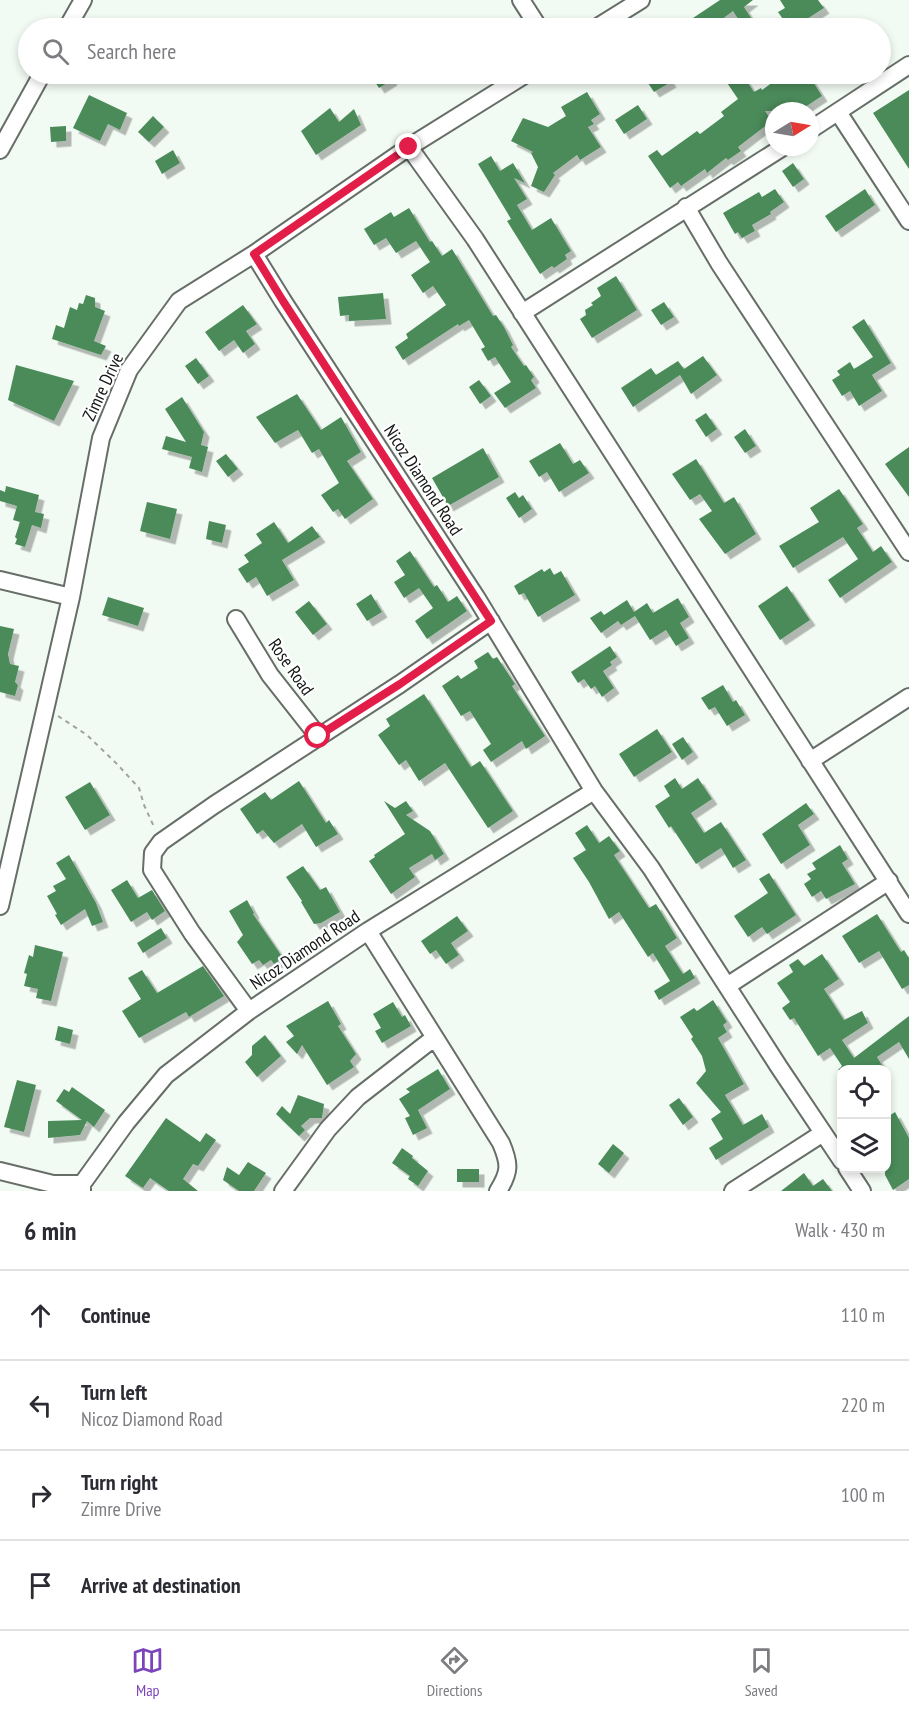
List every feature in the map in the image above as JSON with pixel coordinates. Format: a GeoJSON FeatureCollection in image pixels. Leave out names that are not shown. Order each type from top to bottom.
{"type":"FeatureCollection","features":[{"type":"Feature","properties":{"kind":"street"},"geometry":{"type":"LineString","coordinates":[[72,18],[82,0]]}},
{"type":"Feature","properties":{"kind":"street"},"geometry":{"type":"LineString","coordinates":[[521,0],[533,18]]}},
{"type":"Feature","properties":{"kind":"street"},"geometry":{"type":"LineString","coordinates":[[612,18],[641,0]]}},
{"type":"Feature","properties":{"kind":"street"},"geometry":{"type":"LineString","coordinates":[[891,77],[909,65]]}},
{"type":"Feature","properties":{"kind":"street"},"geometry":{"type":"LineString","coordinates":[[0,150],[36,84]]}},
{"type":"Feature","properties":{"kind":"street","name":"Zimre Drive"},"geometry":{"type":"LineString","coordinates":[[0,906],[71,597],[102,438],[129,370],[179,301],[254,254],[409,147],[509,84]]}},
{"type":"Feature","properties":{"kind":"street"},"geometry":{"type":"LineString","coordinates":[[819,124],[880,84]]}},
{"type":"Feature","properties":{"kind":"street"},"geometry":{"type":"LineString","coordinates":[[838,112],[909,221]]}},
{"type":"Feature","properties":{"kind":"street"},"geometry":{"type":"LineString","coordinates":[[409,147],[475,239],[909,914]]}},
{"type":"Feature","properties":{"kind":"street"},"geometry":{"type":"LineString","coordinates":[[522,313],[768,156]]}},
{"type":"Feature","properties":{"kind":"street"},"geometry":{"type":"LineString","coordinates":[[686,207],[719,263],[909,552]]}},
{"type":"Feature","properties":{"kind":"street","name":"Nicoz Diamond Road"},"geometry":{"type":"LineString","coordinates":[[254,254],[491,621],[594,791],[651,868],[837,1154]]}},
{"type":"Feature","properties":{"kind":"street"},"geometry":{"type":"LineString","coordinates":[[0,580],[71,597]]}},
{"type":"Feature","properties":{"kind":"street","name":"Rose Road"},"geometry":{"type":"LineString","coordinates":[[236,619],[270,675],[318,736]]}},
{"type":"Feature","properties":{"kind":"street"},"geometry":{"type":"LineString","coordinates":[[249,1011],[192,933],[152,870],[153,853],[161,842],[491,621]]}},
{"type":"Feature","properties":{"kind":"street"},"geometry":{"type":"LineString","coordinates":[[810,761],[909,697]]}},
{"type":"Feature","properties":{"kind":"street","name":"Nicoz Diamond Road"},"geometry":{"type":"LineString","coordinates":[[82,1187],[126,1123],[166,1076],[249,1011],[368,931],[594,791]]}},
{"type":"Feature","properties":{"kind":"street"},"geometry":{"type":"LineString","coordinates":[[727,986],[889,881]]}},
{"type":"Feature","properties":{"kind":"street"},"geometry":{"type":"LineString","coordinates":[[368,931],[501,1143],[508,1160],[507,1177],[498,1191]]}},
{"type":"Feature","properties":{"kind":"street"},"geometry":{"type":"LineString","coordinates":[[283,1191],[335,1121],[358,1098],[434,1038]]}},
{"type":"Feature","properties":{"kind":"street"},"geometry":{"type":"LineString","coordinates":[[733,1191],[823,1133]]}},
{"type":"Feature","properties":{"kind":"street"},"geometry":{"type":"LineString","coordinates":[[0,1172],[53,1184],[82,1187]]}},
{"type":"Feature","properties":{"kind":"street"},"geometry":{"type":"LineString","coordinates":[[850,1173],[862,1191]]}},
{"type":"Feature","properties":{"kind":"path"},"geometry":{"type":"LineString","coordinates":[[45,708],[87,735],[139,788],[161,842]]}},
{"type":"Feature","properties":{"kind":"building"},"geometry":{"type":"Polygon","coordinates":[[[720,0],[753,0],[744,7],[751,18],[737,18],[733,11],[724,18],[693,18],[720,0]]]}},
{"type":"Feature","properties":{"kind":"building"},"geometry":{"type":"Polygon","coordinates":[[[780,0],[818,0],[824,8],[808,18],[782,18],[778,12],[785,8],[780,0]]]}},
{"type":"Feature","properties":{"kind":"building"},"geometry":{"type":"Polygon","coordinates":[[[649,84],[668,84],[654,92],[649,84]]]}},
{"type":"Feature","properties":{"kind":"building"},"geometry":{"type":"Polygon","coordinates":[[[728,84],[749,84],[754,92],[770,84],[814,84],[822,96],[813,102],[765,102],[765,126],[738,147],[741,151],[728,160],[726,158],[707,173],[705,169],[681,186],[678,182],[670,188],[648,156],[657,150],[662,156],[697,131],[700,134],[724,116],[721,112],[738,99],[728,84]]]}},
{"type":"Feature","properties":{"kind":"building"},"geometry":{"type":"Polygon","coordinates":[[[909,90],[909,169],[873,113],[909,90]]]}},
{"type":"Feature","properties":{"kind":"building"},"geometry":{"type":"Polygon","coordinates":[[[587,92],[600,114],[591,120],[594,124],[588,127],[601,147],[580,160],[577,155],[553,173],[555,175],[544,192],[531,186],[538,167],[531,153],[533,152],[511,141],[523,118],[548,127],[566,116],[561,107],[587,92]]]}},
{"type":"Feature","properties":{"kind":"building"},"geometry":{"type":"Polygon","coordinates":[[[89,95],[127,113],[120,130],[108,124],[100,141],[73,128],[89,95]]]}},
{"type":"Feature","properties":{"kind":"building"},"geometry":{"type":"Polygon","coordinates":[[[638,105],[647,119],[624,134],[615,120],[638,105]]]}},
{"type":"Feature","properties":{"kind":"building"},"geometry":{"type":"Polygon","coordinates":[[[330,108],[339,122],[354,109],[361,125],[316,155],[301,131],[330,108]]]}},
{"type":"Feature","properties":{"kind":"building"},"geometry":{"type":"Polygon","coordinates":[[[153,116],[164,127],[149,142],[138,132],[153,116]]]}},
{"type":"Feature","properties":{"kind":"building"},"geometry":{"type":"Polygon","coordinates":[[[66,126],[66,141],[51,142],[50,127],[66,126]]]}},
{"type":"Feature","properties":{"kind":"building"},"geometry":{"type":"Polygon","coordinates":[[[173,150],[180,163],[162,174],[155,161],[173,150]]]}},
{"type":"Feature","properties":{"kind":"building"},"geometry":{"type":"Polygon","coordinates":[[[491,156],[500,171],[513,163],[525,183],[514,178],[527,199],[517,205],[532,230],[551,218],[571,251],[565,255],[567,259],[554,268],[552,266],[540,274],[507,221],[511,219],[478,164],[491,156]]]}},
{"type":"Feature","properties":{"kind":"building"},"geometry":{"type":"Polygon","coordinates":[[[793,163],[804,179],[793,187],[782,171],[793,163]]]}},
{"type":"Feature","properties":{"kind":"building"},"geometry":{"type":"Polygon","coordinates":[[[775,189],[784,202],[770,212],[771,214],[752,225],[755,231],[742,238],[738,232],[735,234],[723,213],[759,192],[762,197],[775,189]]]}},
{"type":"Feature","properties":{"kind":"building"},"geometry":{"type":"Polygon","coordinates":[[[865,189],[875,205],[836,232],[825,216],[865,189]]]}},
{"type":"Feature","properties":{"kind":"building"},"geometry":{"type":"Polygon","coordinates":[[[409,208],[430,242],[432,241],[442,256],[452,249],[493,316],[496,315],[504,327],[513,345],[511,347],[534,377],[531,380],[536,388],[505,408],[494,393],[511,382],[495,357],[488,361],[481,349],[485,347],[469,320],[459,326],[458,324],[403,360],[395,347],[408,338],[406,334],[446,305],[433,286],[423,293],[411,275],[430,262],[416,241],[396,253],[386,238],[374,245],[364,229],[391,212],[394,217],[409,208]]]}},
{"type":"Feature","properties":{"kind":"building"},"geometry":{"type":"Polygon","coordinates":[[[616,276],[637,310],[592,338],[580,319],[586,315],[585,310],[593,305],[591,303],[601,296],[597,288],[616,276]]]}},
{"type":"Feature","properties":{"kind":"building"},"geometry":{"type":"Polygon","coordinates":[[[383,293],[386,319],[349,321],[349,315],[340,316],[338,297],[383,293]]]}},
{"type":"Feature","properties":{"kind":"building"},"geometry":{"type":"Polygon","coordinates":[[[86,295],[95,298],[95,307],[105,311],[94,341],[106,346],[101,355],[52,339],[56,325],[64,328],[70,307],[77,310],[79,303],[83,304],[86,295]]]}},
{"type":"Feature","properties":{"kind":"building"},"geometry":{"type":"Polygon","coordinates":[[[664,302],[674,317],[661,325],[651,310],[664,302]]]}},
{"type":"Feature","properties":{"kind":"building"},"geometry":{"type":"Polygon","coordinates":[[[243,305],[257,324],[246,331],[255,344],[243,353],[234,340],[219,351],[205,332],[243,305]]]}},
{"type":"Feature","properties":{"kind":"building"},"geometry":{"type":"Polygon","coordinates":[[[864,319],[891,363],[872,375],[882,391],[859,406],[850,391],[842,396],[832,380],[840,375],[837,371],[850,362],[854,369],[873,357],[852,327],[864,319]]]}},
{"type":"Feature","properties":{"kind":"building"},"geometry":{"type":"Polygon","coordinates":[[[703,356],[717,375],[691,394],[680,375],[633,407],[621,388],[651,368],[656,375],[678,361],[684,369],[703,356]]]}},
{"type":"Feature","properties":{"kind":"building"},"geometry":{"type":"Polygon","coordinates":[[[196,358],[209,376],[198,384],[185,366],[196,358]]]}},
{"type":"Feature","properties":{"kind":"building"},"geometry":{"type":"Polygon","coordinates":[[[16,365],[74,381],[54,421],[8,400],[16,365]]]}},
{"type":"Feature","properties":{"kind":"building"},"geometry":{"type":"Polygon","coordinates":[[[479,380],[491,396],[480,404],[469,387],[479,380]]]}},
{"type":"Feature","properties":{"kind":"building"},"geometry":{"type":"Polygon","coordinates":[[[297,394],[321,430],[341,417],[361,452],[347,461],[373,499],[345,519],[338,509],[333,512],[321,495],[339,483],[319,449],[312,453],[298,430],[275,443],[256,417],[297,394]]]}},
{"type":"Feature","properties":{"kind":"building"},"geometry":{"type":"Polygon","coordinates":[[[182,397],[204,432],[201,445],[208,447],[202,472],[189,468],[192,457],[162,449],[166,436],[186,442],[165,409],[182,397]]]}},
{"type":"Feature","properties":{"kind":"building"},"geometry":{"type":"Polygon","coordinates":[[[706,413],[717,429],[706,437],[695,420],[706,413]]]}},
{"type":"Feature","properties":{"kind":"building"},"geometry":{"type":"Polygon","coordinates":[[[745,429],[756,446],[745,453],[734,437],[745,429]]]}},
{"type":"Feature","properties":{"kind":"building"},"geometry":{"type":"Polygon","coordinates":[[[560,443],[573,464],[580,460],[589,473],[559,492],[547,472],[539,477],[529,461],[560,443]]]}},
{"type":"Feature","properties":{"kind":"building"},"geometry":{"type":"Polygon","coordinates":[[[909,447],[909,497],[885,464],[909,447]]]}},
{"type":"Feature","properties":{"kind":"building"},"geometry":{"type":"Polygon","coordinates":[[[483,448],[499,477],[448,506],[432,478],[483,448]]]}},
{"type":"Feature","properties":{"kind":"building"},"geometry":{"type":"Polygon","coordinates":[[[226,454],[238,469],[228,477],[216,461],[226,454]]]}},
{"type":"Feature","properties":{"kind":"building"},"geometry":{"type":"Polygon","coordinates":[[[696,459],[724,503],[734,497],[756,534],[725,554],[699,519],[712,511],[700,494],[690,500],[672,474],[696,459]]]}},
{"type":"Feature","properties":{"kind":"building"},"geometry":{"type":"Polygon","coordinates":[[[6,486],[39,495],[35,512],[44,514],[41,528],[32,525],[25,547],[15,544],[20,522],[13,520],[17,506],[0,501],[0,490],[5,492],[6,486]]]}},
{"type":"Feature","properties":{"kind":"building"},"geometry":{"type":"Polygon","coordinates":[[[839,489],[863,524],[857,528],[873,552],[881,546],[892,562],[840,598],[828,580],[858,559],[843,537],[793,568],[779,546],[819,522],[810,508],[839,489]]]}},
{"type":"Feature","properties":{"kind":"building"},"geometry":{"type":"Polygon","coordinates":[[[515,492],[519,498],[523,495],[532,509],[519,518],[506,498],[515,492]]]}},
{"type":"Feature","properties":{"kind":"building"},"geometry":{"type":"Polygon","coordinates":[[[147,502],[177,509],[170,539],[140,531],[147,502]]]}},
{"type":"Feature","properties":{"kind":"building"},"geometry":{"type":"Polygon","coordinates":[[[209,521],[226,525],[222,543],[206,539],[209,521]]]}},
{"type":"Feature","properties":{"kind":"building"},"geometry":{"type":"Polygon","coordinates":[[[274,522],[288,543],[312,526],[320,537],[282,560],[294,580],[267,596],[256,577],[247,583],[238,569],[249,562],[244,555],[262,543],[256,534],[274,522]]]}},
{"type":"Feature","properties":{"kind":"building"},"geometry":{"type":"Polygon","coordinates":[[[410,551],[434,587],[437,585],[448,602],[457,596],[467,611],[427,639],[415,621],[433,608],[419,588],[404,598],[394,582],[405,575],[396,561],[410,551]]]}},
{"type":"Feature","properties":{"kind":"building"},"geometry":{"type":"Polygon","coordinates":[[[550,568],[554,575],[561,571],[575,595],[538,617],[524,593],[519,595],[514,586],[542,569],[544,572],[550,568]]]}},
{"type":"Feature","properties":{"kind":"building"},"geometry":{"type":"Polygon","coordinates":[[[787,586],[810,620],[780,640],[758,606],[787,586]]]}},
{"type":"Feature","properties":{"kind":"building"},"geometry":{"type":"Polygon","coordinates":[[[371,594],[382,612],[367,621],[356,604],[371,594]]]}},
{"type":"Feature","properties":{"kind":"building"},"geometry":{"type":"Polygon","coordinates":[[[108,597],[144,608],[138,626],[102,615],[108,597]]]}},
{"type":"Feature","properties":{"kind":"building"},"geometry":{"type":"Polygon","coordinates":[[[678,598],[689,617],[680,623],[689,638],[676,646],[666,630],[650,640],[635,616],[621,625],[618,621],[601,633],[590,618],[601,611],[604,615],[627,600],[634,612],[647,603],[653,613],[678,598]]]}},
{"type":"Feature","properties":{"kind":"building"},"geometry":{"type":"Polygon","coordinates":[[[309,601],[327,624],[313,635],[295,612],[309,601]]]}},
{"type":"Feature","properties":{"kind":"building"},"geometry":{"type":"Polygon","coordinates":[[[0,626],[14,629],[8,654],[10,664],[19,666],[15,682],[18,685],[15,696],[0,692],[0,626]]]}},
{"type":"Feature","properties":{"kind":"building"},"geometry":{"type":"Polygon","coordinates":[[[610,646],[617,657],[610,662],[612,665],[603,671],[614,688],[602,697],[595,686],[591,689],[584,679],[578,683],[571,672],[610,646]]]}},
{"type":"Feature","properties":{"kind":"building"},"geometry":{"type":"Polygon","coordinates":[[[488,652],[493,659],[497,657],[515,684],[512,686],[545,736],[526,749],[522,741],[491,762],[483,750],[491,744],[470,711],[461,716],[442,686],[458,675],[461,679],[478,668],[474,661],[488,652]]]}},
{"type":"Feature","properties":{"kind":"building"},"geometry":{"type":"Polygon","coordinates":[[[723,685],[733,702],[736,700],[745,715],[727,726],[715,707],[709,710],[701,698],[723,685]]]}},
{"type":"Feature","properties":{"kind":"building"},"geometry":{"type":"Polygon","coordinates":[[[424,694],[471,767],[480,761],[513,811],[488,828],[445,763],[419,781],[406,760],[399,765],[378,735],[390,726],[386,719],[424,694]]]}},
{"type":"Feature","properties":{"kind":"building"},"geometry":{"type":"Polygon","coordinates":[[[657,729],[672,752],[634,777],[619,754],[657,729]]]}},
{"type":"Feature","properties":{"kind":"building"},"geometry":{"type":"Polygon","coordinates":[[[683,737],[693,752],[682,760],[672,744],[683,737]]]}},
{"type":"Feature","properties":{"kind":"building"},"geometry":{"type":"Polygon","coordinates":[[[675,778],[682,789],[698,778],[712,799],[691,813],[704,833],[721,822],[746,860],[733,868],[721,848],[696,864],[655,806],[670,796],[664,786],[675,778]]]}},
{"type":"Feature","properties":{"kind":"building"},"geometry":{"type":"Polygon","coordinates":[[[299,781],[326,823],[329,820],[338,834],[316,847],[302,824],[274,843],[263,830],[257,834],[240,809],[265,792],[271,800],[299,781]]]}},
{"type":"Feature","properties":{"kind":"building"},"geometry":{"type":"Polygon","coordinates":[[[90,782],[110,815],[85,830],[65,797],[90,782]]]}},
{"type":"Feature","properties":{"kind":"building"},"geometry":{"type":"Polygon","coordinates":[[[384,801],[395,808],[406,801],[413,811],[406,815],[430,831],[444,854],[435,860],[432,854],[409,868],[415,877],[391,894],[369,861],[375,857],[374,855],[405,834],[384,801]]]}},
{"type":"Feature","properties":{"kind":"building"},"geometry":{"type":"Polygon","coordinates":[[[806,803],[814,814],[798,825],[810,845],[781,864],[762,834],[806,803]]]}},
{"type":"Feature","properties":{"kind":"building"},"geometry":{"type":"Polygon","coordinates":[[[587,825],[599,843],[609,836],[620,851],[614,855],[649,908],[656,904],[677,938],[665,946],[683,974],[690,969],[695,978],[659,1000],[654,991],[670,981],[653,953],[648,957],[619,912],[609,919],[573,858],[586,850],[575,833],[587,825]]]}},
{"type":"Feature","properties":{"kind":"building"},"geometry":{"type":"Polygon","coordinates":[[[840,845],[848,859],[842,863],[855,884],[826,899],[821,891],[812,897],[804,884],[811,879],[807,874],[816,869],[812,863],[840,845]]]}},
{"type":"Feature","properties":{"kind":"building"},"geometry":{"type":"Polygon","coordinates":[[[69,855],[96,903],[103,922],[92,926],[85,909],[61,925],[55,915],[57,914],[47,896],[56,891],[53,886],[66,879],[56,863],[69,855]]]}},
{"type":"Feature","properties":{"kind":"building"},"geometry":{"type":"Polygon","coordinates":[[[303,866],[320,890],[326,887],[340,912],[321,923],[314,924],[286,877],[303,866]]]}},
{"type":"Feature","properties":{"kind":"building"},"geometry":{"type":"Polygon","coordinates":[[[769,873],[796,915],[767,934],[762,927],[748,937],[734,916],[768,893],[759,879],[769,873]]]}},
{"type":"Feature","properties":{"kind":"building"},"geometry":{"type":"Polygon","coordinates":[[[127,880],[138,898],[152,890],[165,911],[152,920],[147,912],[131,922],[111,890],[127,880]]]}},
{"type":"Feature","properties":{"kind":"building"},"geometry":{"type":"Polygon","coordinates":[[[247,900],[253,914],[283,958],[274,964],[271,960],[263,965],[259,960],[252,964],[237,942],[243,935],[229,911],[247,900]]]}},
{"type":"Feature","properties":{"kind":"building"},"geometry":{"type":"Polygon","coordinates":[[[877,914],[901,952],[904,950],[909,958],[909,985],[902,989],[879,951],[859,963],[842,936],[877,914]]]}},
{"type":"Feature","properties":{"kind":"building"},"geometry":{"type":"Polygon","coordinates":[[[457,916],[468,931],[451,943],[459,955],[446,964],[436,950],[430,954],[421,941],[457,916]]]}},
{"type":"Feature","properties":{"kind":"building"},"geometry":{"type":"Polygon","coordinates":[[[161,928],[167,938],[143,953],[137,943],[161,928]]]}},
{"type":"Feature","properties":{"kind":"building"},"geometry":{"type":"Polygon","coordinates":[[[35,945],[63,952],[51,1001],[36,998],[38,989],[24,986],[27,974],[24,973],[29,955],[33,957],[35,945]]]}},
{"type":"Feature","properties":{"kind":"building"},"geometry":{"type":"Polygon","coordinates":[[[822,954],[839,979],[824,989],[844,1020],[862,1011],[868,1023],[842,1040],[854,1058],[909,1016],[909,1059],[899,1042],[877,1057],[882,1065],[841,1065],[830,1048],[818,1056],[794,1018],[790,1020],[782,1008],[790,1002],[777,983],[793,972],[789,965],[798,959],[804,966],[822,954]]]}},
{"type":"Feature","properties":{"kind":"building"},"geometry":{"type":"Polygon","coordinates":[[[203,966],[224,996],[189,1017],[186,1012],[139,1038],[122,1011],[141,999],[128,978],[142,970],[157,993],[203,966]]]}},
{"type":"Feature","properties":{"kind":"building"},"geometry":{"type":"Polygon","coordinates":[[[713,1000],[727,1022],[723,1025],[727,1032],[718,1038],[744,1084],[725,1095],[743,1125],[762,1114],[769,1127],[716,1160],[709,1148],[723,1139],[711,1119],[721,1112],[696,1083],[706,1071],[702,1056],[691,1039],[693,1037],[680,1017],[694,1008],[697,1011],[713,1000]]]}},
{"type":"Feature","properties":{"kind":"building"},"geometry":{"type":"Polygon","coordinates":[[[328,1001],[341,1024],[338,1026],[356,1054],[350,1061],[354,1067],[327,1085],[302,1045],[297,1054],[286,1042],[294,1036],[286,1026],[328,1001]]]}},
{"type":"Feature","properties":{"kind":"building"},"geometry":{"type":"Polygon","coordinates":[[[393,1002],[411,1026],[382,1043],[375,1031],[381,1028],[373,1014],[393,1002]]]}},
{"type":"Feature","properties":{"kind":"building"},"geometry":{"type":"Polygon","coordinates":[[[58,1026],[73,1030],[70,1044],[55,1040],[58,1026]]]}},
{"type":"Feature","properties":{"kind":"building"},"geometry":{"type":"Polygon","coordinates":[[[265,1035],[281,1056],[257,1077],[245,1062],[252,1055],[252,1046],[265,1035]]]}},
{"type":"Feature","properties":{"kind":"building"},"geometry":{"type":"Polygon","coordinates":[[[438,1069],[450,1089],[418,1110],[427,1128],[413,1135],[405,1118],[410,1116],[399,1099],[410,1092],[406,1089],[438,1069]]]}},
{"type":"Feature","properties":{"kind":"building"},"geometry":{"type":"Polygon","coordinates":[[[17,1080],[36,1085],[24,1132],[4,1127],[17,1080]]]}},
{"type":"Feature","properties":{"kind":"building"},"geometry":{"type":"Polygon","coordinates":[[[72,1087],[105,1110],[94,1127],[87,1121],[80,1135],[48,1138],[48,1121],[82,1120],[56,1101],[64,1089],[69,1092],[72,1087]]]}},
{"type":"Feature","properties":{"kind":"building"},"geometry":{"type":"Polygon","coordinates":[[[298,1095],[324,1104],[322,1118],[310,1118],[301,1126],[305,1130],[299,1136],[276,1114],[282,1106],[290,1114],[298,1095]]]}},
{"type":"Feature","properties":{"kind":"building"},"geometry":{"type":"Polygon","coordinates":[[[679,1098],[693,1117],[683,1125],[669,1105],[679,1098]]]}},
{"type":"Feature","properties":{"kind":"building"},"geometry":{"type":"Polygon","coordinates":[[[895,1112],[909,1138],[909,1179],[893,1190],[885,1175],[885,1173],[891,1173],[891,1115],[895,1112]]]}},
{"type":"Feature","properties":{"kind":"building"},"geometry":{"type":"Polygon","coordinates":[[[166,1118],[200,1142],[206,1133],[216,1140],[198,1166],[193,1164],[183,1179],[198,1191],[169,1191],[150,1178],[143,1188],[125,1176],[166,1118]]]}},
{"type":"Feature","properties":{"kind":"building"},"geometry":{"type":"Polygon","coordinates":[[[613,1144],[624,1153],[609,1173],[598,1164],[613,1144]]]}},
{"type":"Feature","properties":{"kind":"building"},"geometry":{"type":"Polygon","coordinates":[[[402,1148],[428,1171],[418,1186],[408,1179],[410,1176],[392,1163],[402,1148]]]}},
{"type":"Feature","properties":{"kind":"building"},"geometry":{"type":"Polygon","coordinates":[[[248,1162],[266,1173],[254,1191],[239,1191],[223,1180],[227,1167],[239,1175],[248,1162]]]}},
{"type":"Feature","properties":{"kind":"building"},"geometry":{"type":"Polygon","coordinates":[[[457,1169],[479,1169],[479,1182],[457,1182],[457,1169]]]}},
{"type":"Feature","properties":{"kind":"building"},"geometry":{"type":"Polygon","coordinates":[[[804,1173],[813,1186],[823,1179],[832,1191],[781,1191],[804,1173]]]}},
{"type":"Feature","properties":{"kind":"route"},"geometry":{"type":"LineString","coordinates":[[318,736],[400,684],[491,621],[254,254],[409,147]]}}]}
